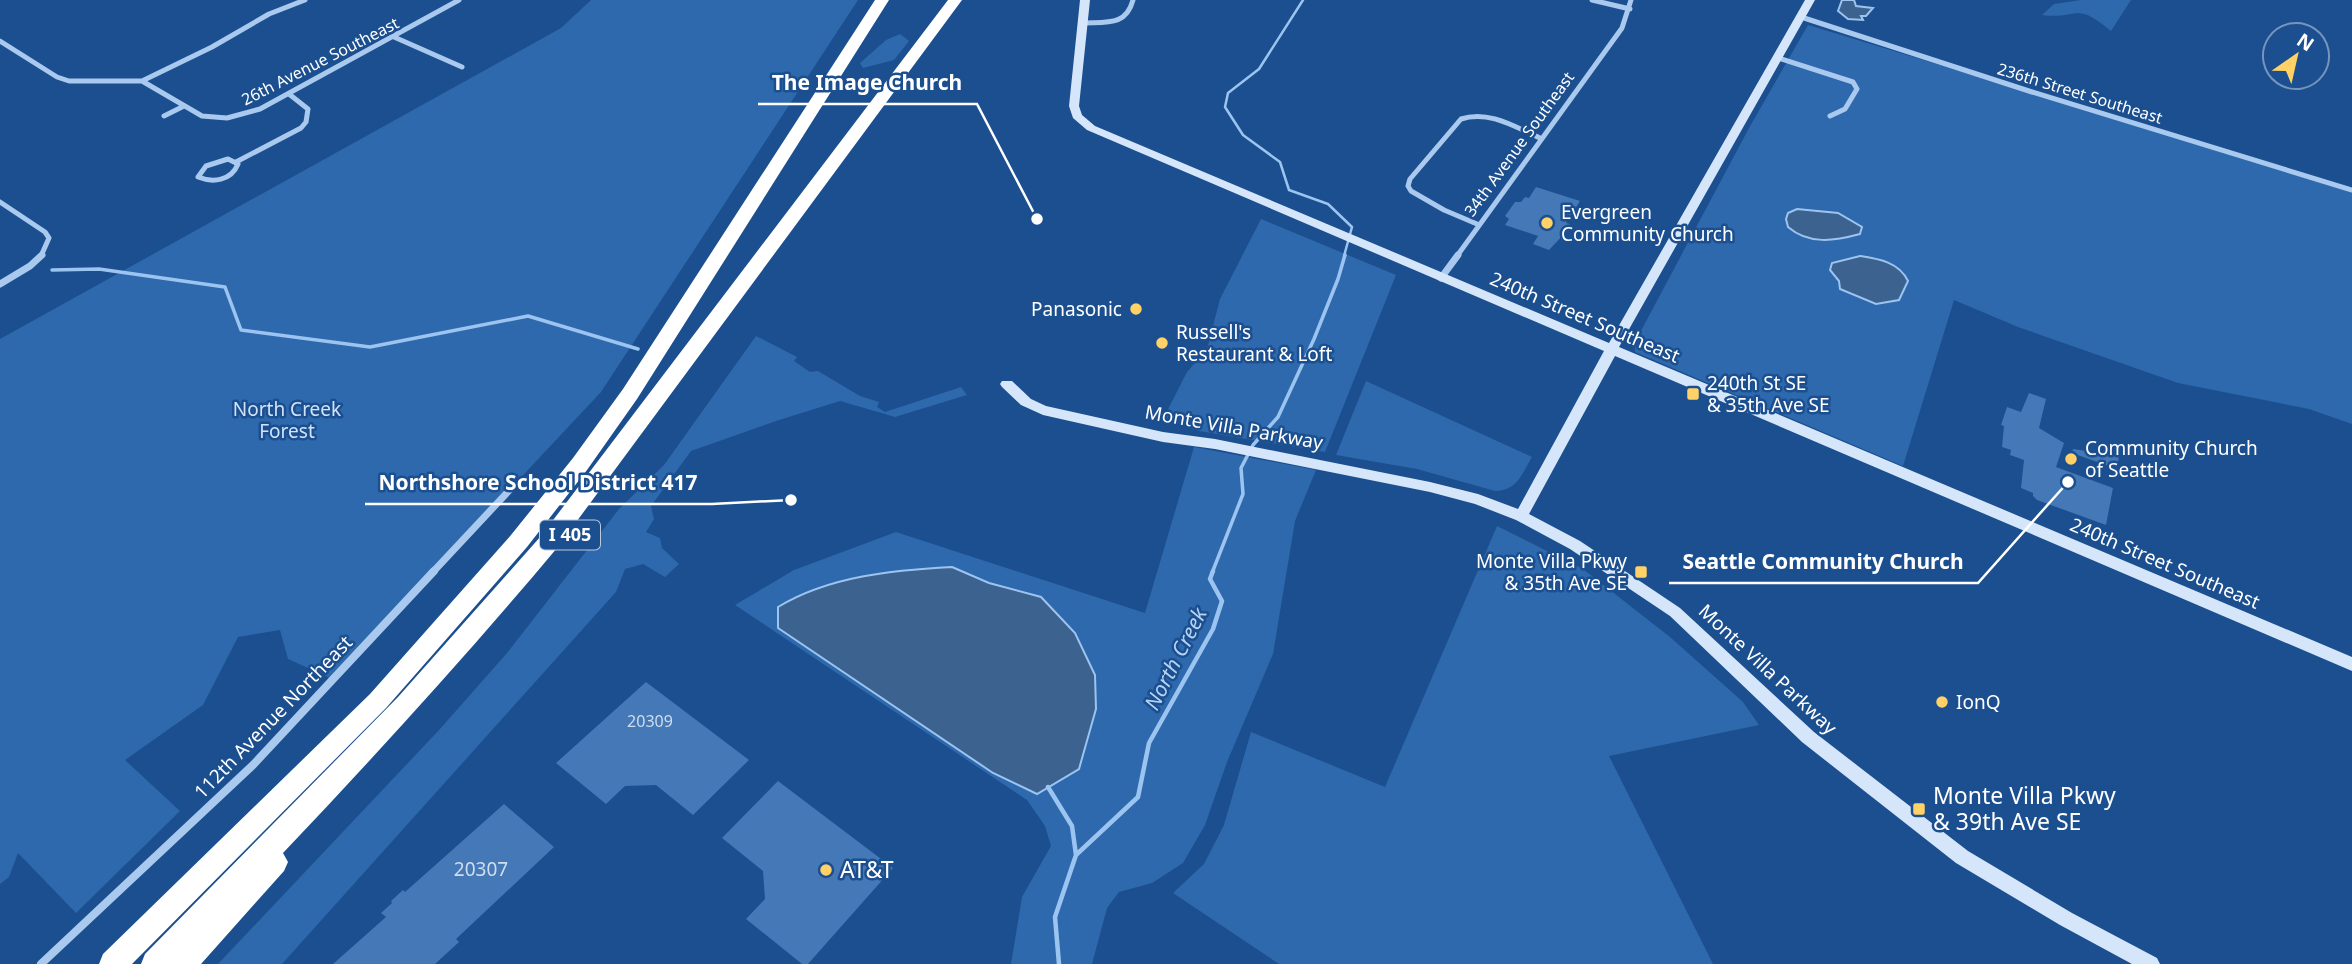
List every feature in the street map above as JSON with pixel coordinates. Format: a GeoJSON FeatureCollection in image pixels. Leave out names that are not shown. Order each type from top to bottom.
{"type":"FeatureCollection","features":[{"type":"Feature","properties":{"kind":"highway","name":"I 405"},"geometry":{"type":"LineString","coordinates":[[113,964],[378,701],[492,574],[536,519],[630,394],[882,0]]}},
{"type":"Feature","properties":{"kind":"highway","name":"I 405"},"geometry":{"type":"LineString","coordinates":[[128,964],[340,751],[459,625],[531,539],[641,392],[889,0]]}},
{"type":"Feature","properties":{"kind":"highway","name":"I 405"},"geometry":{"type":"LineString","coordinates":[[175,964],[417,713],[527,589],[606,487],[955,0]]}},
{"type":"Feature","properties":{"kind":"highway","name":"I 405"},"geometry":{"type":"LineString","coordinates":[[155,964],[407,706],[482,623],[557,532],[965,0]]}},
{"type":"Feature","properties":{"kind":"highway"},"geometry":{"type":"LineString","coordinates":[[183,964],[293,842]]}},
{"type":"Feature","properties":{"kind":"street"},"geometry":{"type":"LineString","coordinates":[[0,41],[57,77],[69,81],[142,80],[212,47],[286,5],[305,0]]}},
{"type":"Feature","properties":{"kind":"street","name":"26th Avenue Southeast"},"geometry":{"type":"LineString","coordinates":[[184,106],[202,116],[227,118],[260,109],[459,0]]}},
{"type":"Feature","properties":{"kind":"street"},"geometry":{"type":"LineString","coordinates":[[1085,0],[1084,23],[1118,21],[1130,12],[1133,0]]}},
{"type":"Feature","properties":{"kind":"street"},"geometry":{"type":"LineString","coordinates":[[1592,0],[1630,9]]}},
{"type":"Feature","properties":{"kind":"street","name":"34th Avenue Southeast"},"geometry":{"type":"LineString","coordinates":[[1441,278],[1477,224],[1622,27],[1632,0]]}},
{"type":"Feature","properties":{"kind":"street"},"geometry":{"type":"LineString","coordinates":[[1521,516],[1612,349],[1810,0]]}},
{"type":"Feature","properties":{"kind":"street","name":"236th Street Southeast"},"geometry":{"type":"LineString","coordinates":[[1801,17],[2032,92],[2352,190]]}},
{"type":"Feature","properties":{"kind":"street","name":"240th Street Southeast"},"geometry":{"type":"LineString","coordinates":[[1084,23],[1074,106],[1082,123],[1098,132],[2352,664]]}},
{"type":"Feature","properties":{"kind":"street"},"geometry":{"type":"LineString","coordinates":[[394,37],[462,67]]}},
{"type":"Feature","properties":{"kind":"street"},"geometry":{"type":"LineString","coordinates":[[1778,58],[1853,82],[1857,89],[1845,109],[1830,116]]}},
{"type":"Feature","properties":{"kind":"street"},"geometry":{"type":"LineString","coordinates":[[142,80],[184,106]]}},
{"type":"Feature","properties":{"kind":"street"},"geometry":{"type":"LineString","coordinates":[[236,162],[237,170],[225,178],[208,181],[198,177],[203,168],[212,162],[228,159],[236,162],[301,128],[309,109],[289,94]]}},
{"type":"Feature","properties":{"kind":"street"},"geometry":{"type":"LineString","coordinates":[[164,116],[184,106]]}},
{"type":"Feature","properties":{"kind":"street"},"geometry":{"type":"LineString","coordinates":[[1477,224],[1444,210],[1411,191],[1408,186],[1410,179],[1461,119],[1468,115],[1486,117],[1540,138]]}},
{"type":"Feature","properties":{"kind":"street"},"geometry":{"type":"LineString","coordinates":[[0,202],[50,238],[44,255],[38,261],[0,284]]}},
{"type":"Feature","properties":{"kind":"street","name":"Monte Villa Parkway"},"geometry":{"type":"LineString","coordinates":[[1007,384],[1026,402],[1043,410],[1152,435],[1215,444],[1430,486],[1478,499],[1521,516],[1620,573],[1675,612],[1808,737],[1952,850],[2066,919],[2151,964]]}},
{"type":"Feature","properties":{"kind":"street","name":"112th Avenue Northeast"},"geometry":{"type":"LineString","coordinates":[[41,964],[253,765],[518,481]]}},
{"type":"Feature","properties":{"kind":"green space","name":"North Creek Forest"},"geometry":{"type":"Polygon","coordinates":[[[591,0],[858,0],[601,392],[332,679],[288,659],[280,630],[238,637],[203,705],[125,760],[180,811],[76,913],[18,853],[9,877],[0,884],[0,339],[561,28],[591,0]]]}},
{"type":"Feature","properties":{"kind":"green space"},"geometry":{"type":"Polygon","coordinates":[[[2081,0],[2131,0],[2111,31],[2083,14],[2042,15],[2054,4],[2081,0]]]}},
{"type":"Feature","properties":{"kind":"green space"},"geometry":{"type":"Polygon","coordinates":[[[1808,25],[2352,190],[2352,424],[2309,409],[2178,383],[2018,327],[1954,300],[1903,466],[1635,352],[1635,342],[1749,128],[1808,25]]]}},
{"type":"Feature","properties":{"kind":"green space"},"geometry":{"type":"Polygon","coordinates":[[[900,34],[909,41],[894,60],[863,68],[860,63],[886,40],[900,34]]]}},
{"type":"Feature","properties":{"kind":"green space"},"geometry":{"type":"Polygon","coordinates":[[[1261,219],[1396,275],[1325,452],[1199,431],[1163,419],[1187,372],[1207,349],[1220,299],[1261,219]]]}},
{"type":"Feature","properties":{"kind":"green space"},"geometry":{"type":"Polygon","coordinates":[[[756,336],[797,357],[794,361],[810,372],[818,371],[860,396],[879,402],[877,407],[885,412],[961,387],[967,395],[895,417],[840,401],[691,451],[651,506],[654,519],[646,532],[660,538],[662,548],[679,564],[665,577],[643,564],[625,569],[616,592],[282,964],[218,964],[440,729],[507,653],[619,509],[664,465],[756,336]]]}},
{"type":"Feature","properties":{"kind":"green space"},"geometry":{"type":"Polygon","coordinates":[[[1366,381],[1532,457],[1514,485],[1495,491],[1417,469],[1336,455],[1366,381]]]}},
{"type":"Feature","properties":{"kind":"green space"},"geometry":{"type":"Polygon","coordinates":[[[1194,447],[1316,470],[1295,521],[1273,654],[1227,762],[1205,825],[1183,863],[1152,883],[1119,892],[1107,908],[1092,964],[1011,964],[1022,897],[1051,846],[1045,826],[1027,800],[735,605],[794,570],[896,532],[1145,613],[1194,447]]]}},
{"type":"Feature","properties":{"kind":"green space"},"geometry":{"type":"Polygon","coordinates":[[[1497,526],[1583,569],[1670,637],[1743,702],[1759,725],[1609,756],[1713,964],[1279,964],[1173,893],[1204,864],[1224,825],[1251,732],[1385,787],[1497,526]]]}},
{"type":"Feature","properties":{"kind":"shaded area"},"geometry":{"type":"Polygon","coordinates":[[[1842,0],[1854,0],[1856,6],[1873,8],[1866,16],[1861,16],[1863,20],[1848,19],[1838,11],[1842,0]]]}},
{"type":"Feature","properties":{"kind":"shaded area"},"geometry":{"type":"Polygon","coordinates":[[[1797,209],[1838,213],[1862,227],[1860,234],[1831,240],[1804,237],[1788,227],[1786,219],[1788,213],[1797,209]]]}},
{"type":"Feature","properties":{"kind":"shaded area"},"geometry":{"type":"Polygon","coordinates":[[[1860,256],[1888,262],[1904,275],[1908,281],[1899,300],[1876,304],[1840,289],[1839,281],[1830,270],[1832,263],[1860,256]]]}},
{"type":"Feature","properties":{"kind":"shaded area"},"geometry":{"type":"Polygon","coordinates":[[[952,567],[989,583],[1041,597],[1075,633],[1095,675],[1096,709],[1079,769],[1037,794],[993,773],[778,628],[778,607],[819,588],[862,576],[952,567]]]}},
{"type":"Feature","properties":{"kind":"building","name":"Evergreen Community Church"},"geometry":{"type":"Polygon","coordinates":[[[1536,187],[1580,201],[1566,223],[1570,224],[1565,233],[1549,250],[1533,244],[1538,236],[1505,225],[1509,219],[1505,216],[1515,202],[1529,198],[1536,187]]]}},
{"type":"Feature","properties":{"kind":"building","name":"Community Church of Seattle"},"geometry":{"type":"Polygon","coordinates":[[[2029,393],[2046,399],[2039,428],[2064,443],[2056,467],[2113,488],[2106,525],[2037,500],[2033,493],[2021,488],[2024,460],[2010,455],[2011,450],[2002,447],[2004,426],[2001,425],[2007,407],[2021,412],[2029,393]]]}},
{"type":"Feature","properties":{"kind":"building"},"geometry":{"type":"Polygon","coordinates":[[[2073,449],[2119,456],[2117,469],[2072,453],[2073,449]]]}},
{"type":"Feature","properties":{"kind":"building"},"geometry":{"type":"Polygon","coordinates":[[[646,682],[749,760],[693,815],[656,785],[625,786],[606,804],[556,763],[646,682]]]}},
{"type":"Feature","properties":{"kind":"building","name":"AT&T"},"geometry":{"type":"Polygon","coordinates":[[[778,781],[893,868],[808,964],[802,964],[746,919],[765,899],[763,871],[722,838],[778,781]]]}},
{"type":"Feature","properties":{"kind":"building"},"geometry":{"type":"Polygon","coordinates":[[[504,804],[554,847],[456,939],[459,942],[435,964],[333,964],[386,917],[381,913],[391,901],[403,890],[405,892],[504,804]]]}},
{"type":"Feature","properties":{"kind":"waterway","name":"North Creek"},"geometry":{"type":"LineString","coordinates":[[1303,0],[1259,69],[1228,93],[1225,107],[1243,135],[1280,162],[1289,190],[1328,204],[1352,227],[1344,256]]}},
{"type":"Feature","properties":{"kind":"waterway","name":"North Creek"},"geometry":{"type":"LineString","coordinates":[[1212,573],[1243,494],[1241,468],[1253,445],[1278,417],[1314,339],[1345,255]]}},
{"type":"Feature","properties":{"kind":"waterway"},"geometry":{"type":"LineString","coordinates":[[52,270],[99,269],[225,287],[241,330],[370,347],[528,316],[638,349]]}},
{"type":"Feature","properties":{"kind":"waterway","name":"North Creek"},"geometry":{"type":"LineString","coordinates":[[1076,855],[1138,797],[1149,743],[1213,629],[1222,601],[1210,579],[1213,571]]}},
{"type":"Feature","properties":{"kind":"waterway"},"geometry":{"type":"LineString","coordinates":[[1048,787],[1072,826],[1076,855]]}},
{"type":"Feature","properties":{"kind":"waterway","name":"North Creek"},"geometry":{"type":"LineString","coordinates":[[1059,964],[1055,917],[1076,855]]}},
{"type":"Feature","properties":{"kind":"place","name":"The Image Church"},"geometry":{"type":"Point","coordinates":[1037,219]}},
{"type":"Feature","properties":{"kind":"place","name":"Evergreen Community Church"},"geometry":{"type":"Point","coordinates":[1547,223]}},
{"type":"Feature","properties":{"kind":"place","name":"Panasonic"},"geometry":{"type":"Point","coordinates":[1136,309]}},
{"type":"Feature","properties":{"kind":"place","name":"Russell's Restaurant & Loft"},"geometry":{"type":"Point","coordinates":[1162,343]}},
{"type":"Feature","properties":{"kind":"place","name":"240th St SE & 35th Ave SE"},"geometry":{"type":"Point","coordinates":[1693,394]}},
{"type":"Feature","properties":{"kind":"place","name":"Community Church of Seattle"},"geometry":{"type":"Point","coordinates":[2071,459]}},
{"type":"Feature","properties":{"kind":"place","name":"Seattle Community Church"},"geometry":{"type":"Point","coordinates":[2068,482]}},
{"type":"Feature","properties":{"kind":"place","name":"Northshore School District 417"},"geometry":{"type":"Point","coordinates":[791,500]}},
{"type":"Feature","properties":{"kind":"place","name":"Monte Villa Pkwy & 35th Ave SE"},"geometry":{"type":"Point","coordinates":[1641,572]}},
{"type":"Feature","properties":{"kind":"place","name":"IonQ"},"geometry":{"type":"Point","coordinates":[1942,702]}},
{"type":"Feature","properties":{"kind":"place","name":"Monte Villa Pkwy & 39th Ave SE"},"geometry":{"type":"Point","coordinates":[1919,809]}},
{"type":"Feature","properties":{"kind":"place","name":"AT&T"},"geometry":{"type":"Point","coordinates":[826,870]}}]}
